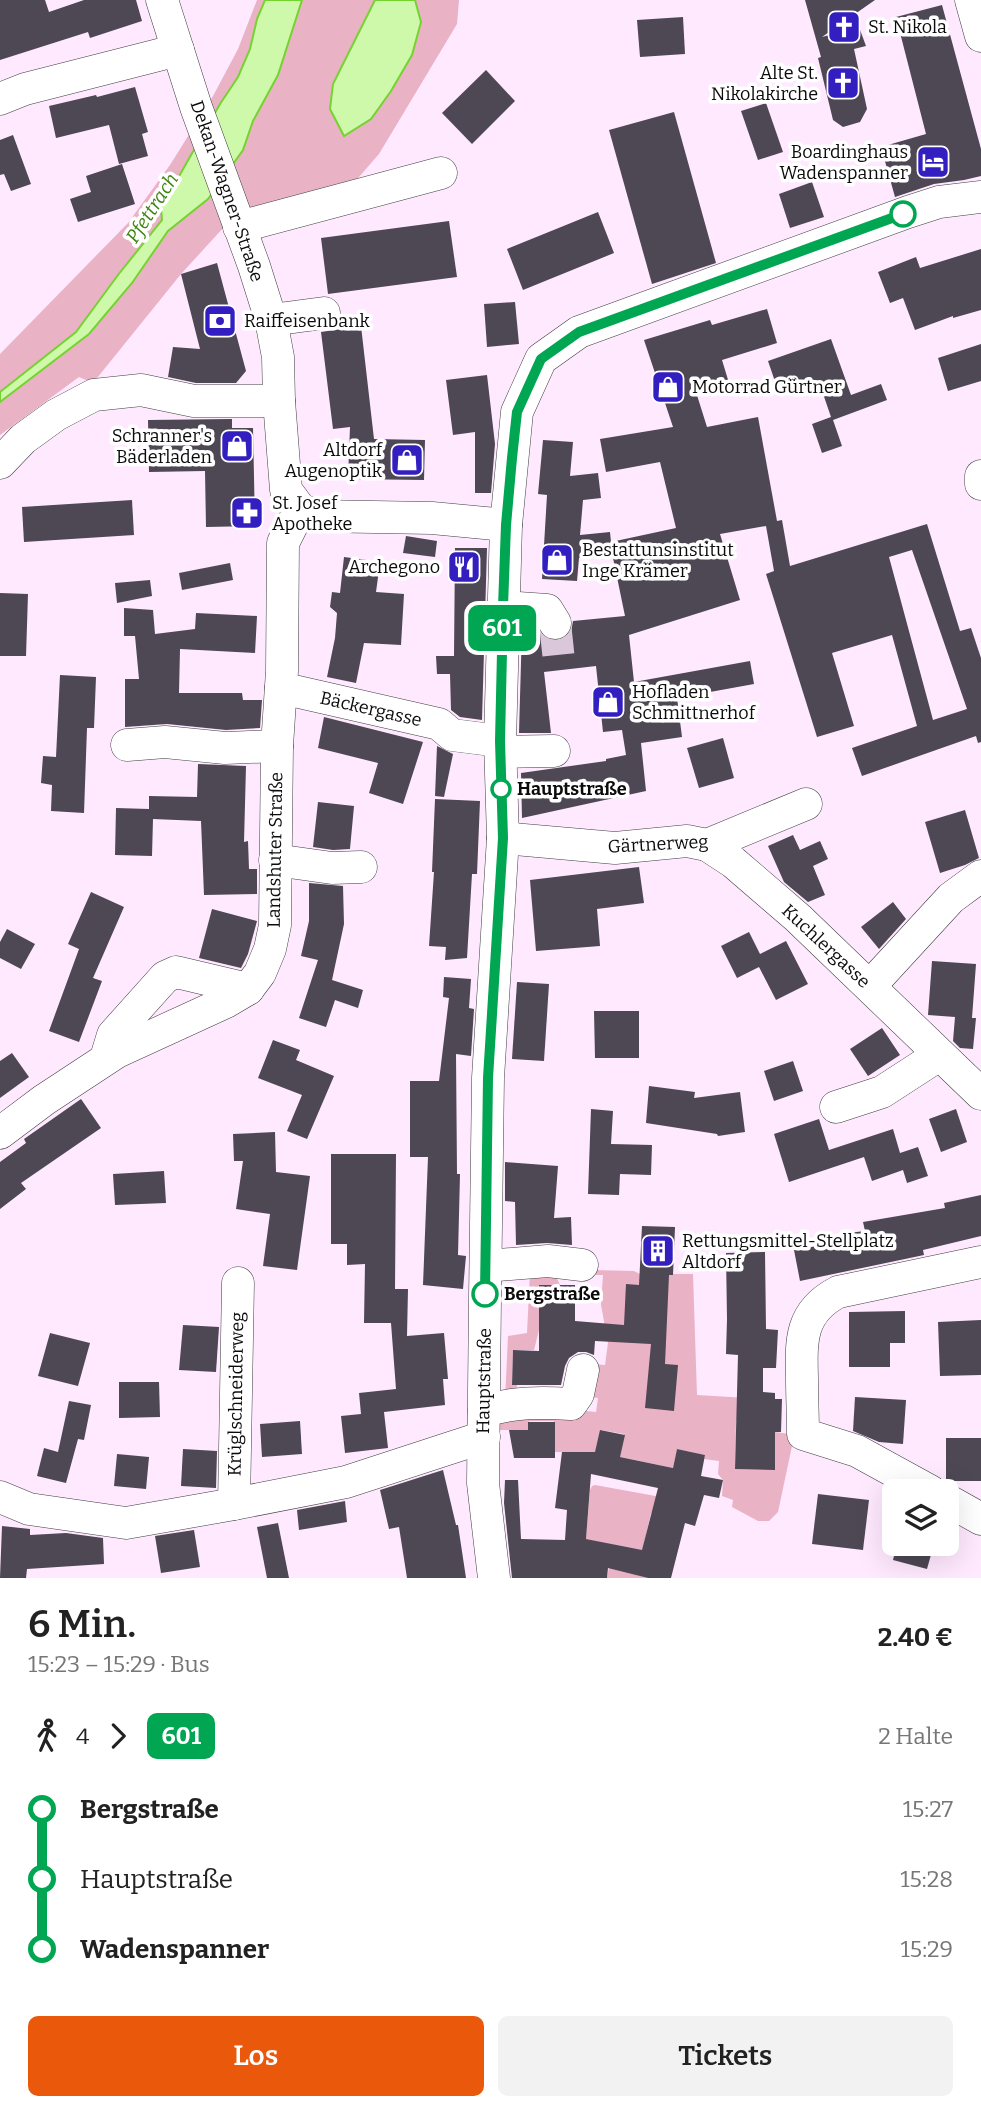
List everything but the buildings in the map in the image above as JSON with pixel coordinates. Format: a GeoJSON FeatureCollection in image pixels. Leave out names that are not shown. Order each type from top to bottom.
{"type":"FeatureCollection","features":[{"type":"Feature","properties":{"kind":"street","name":"Dekan-Wagner-Straße"},"geometry":{"type":"LineString","coordinates":[[162,0],[196,107],[271,320],[278,357],[286,489],[300,509]]}},
{"type":"Feature","properties":{"kind":"street"},"geometry":{"type":"LineString","coordinates":[[971,0],[981,36]]}},
{"type":"Feature","properties":{"kind":"street"},"geometry":{"type":"LineString","coordinates":[[0,99],[25,89],[178,50]]}},
{"type":"Feature","properties":{"kind":"street"},"geometry":{"type":"LineString","coordinates":[[237,221],[441,173]]}},
{"type":"Feature","properties":{"kind":"street","name":"Hauptstraße"},"geometry":{"type":"LineString","coordinates":[[494,1578],[483,1483],[488,1078],[503,838],[500,747],[506,525],[517,412],[541,359],[579,332],[908,212],[939,202],[981,197]]}},
{"type":"Feature","properties":{"kind":"street"},"geometry":{"type":"LineString","coordinates":[[271,320],[324,313]]}},
{"type":"Feature","properties":{"kind":"street"},"geometry":{"type":"LineString","coordinates":[[0,463],[23,439],[56,415],[94,395],[141,390],[194,401],[279,401]]}},
{"type":"Feature","properties":{"kind":"street"},"geometry":{"type":"LineString","coordinates":[[981,476],[981,484]]}},
{"type":"Feature","properties":{"kind":"street"},"geometry":{"type":"LineString","coordinates":[[300,509],[316,516],[327,517],[432,519],[506,525]]}},
{"type":"Feature","properties":{"kind":"street","name":"Landshuter Straße"},"geometry":{"type":"LineString","coordinates":[[248,989],[260,973],[270,949],[275,925],[283,543],[300,509]]}},
{"type":"Feature","properties":{"kind":"street"},"geometry":{"type":"LineString","coordinates":[[503,607],[547,610],[555,623]]}},
{"type":"Feature","properties":{"kind":"street","name":"Bäckergasse"},"geometry":{"type":"LineString","coordinates":[[281,688],[439,724],[452,735],[500,747],[554,751]]}},
{"type":"Feature","properties":{"kind":"street","name":"Landshuter Straße"},"geometry":{"type":"LineString","coordinates":[[127,745],[165,742],[225,748],[277,746]]}},
{"type":"Feature","properties":{"kind":"street","name":"Gärtnerweg"},"geometry":{"type":"LineString","coordinates":[[503,838],[615,848],[687,841],[707,845],[806,804]]}},
{"type":"Feature","properties":{"kind":"street","name":"Kuchlergasse"},"geometry":{"type":"LineString","coordinates":[[707,845],[733,862],[797,918],[981,1094]]}},
{"type":"Feature","properties":{"kind":"street"},"geometry":{"type":"LineString","coordinates":[[275,860],[332,868],[361,867]]}},
{"type":"Feature","properties":{"kind":"street"},"geometry":{"type":"LineString","coordinates":[[870,986],[951,898],[981,876]]}},
{"type":"Feature","properties":{"kind":"street"},"geometry":{"type":"LineString","coordinates":[[106,1059],[113,1035],[165,977],[176,972],[248,989]]}},
{"type":"Feature","properties":{"kind":"street"},"geometry":{"type":"LineString","coordinates":[[0,1133],[117,1052],[226,1002],[248,989]]}},
{"type":"Feature","properties":{"kind":"street"},"geometry":{"type":"LineString","coordinates":[[836,1107],[882,1092],[939,1055]]}},
{"type":"Feature","properties":{"kind":"street"},"geometry":{"type":"LineString","coordinates":[[486,1266],[548,1261],[592,1271]]}},
{"type":"Feature","properties":{"kind":"street"},"geometry":{"type":"LineString","coordinates":[[908,1479],[857,1451],[803,1434],[801,1344],[805,1328],[813,1312],[825,1299],[838,1292],[981,1262]]}},
{"type":"Feature","properties":{"kind":"street","name":"Krüglschneiderweg"},"geometry":{"type":"LineString","coordinates":[[234,1504],[238,1283]]}},
{"type":"Feature","properties":{"kind":"street"},"geometry":{"type":"LineString","coordinates":[[0,1497],[29,1510],[126,1523],[346,1482],[484,1424],[507,1404],[571,1404],[578,1394],[583,1370]]}},
{"type":"Feature","properties":{"kind":"street"},"geometry":{"type":"LineString","coordinates":[[959,1506],[981,1518]]}},
{"type":"Feature","properties":{"kind":"shaded area"},"geometry":{"type":"Polygon","coordinates":[[[257,0],[265,0],[238,77],[161,208],[168,231],[208,199],[278,75],[302,0],[375,0],[357,38],[421,22],[415,0],[459,0],[457,24],[379,154],[352,185],[235,215],[181,274],[93,383],[79,377],[0,435],[0,354],[128,223],[170,165],[213,96],[238,49],[257,0]]]}},
{"type":"Feature","properties":{"kind":"shaded area"},"geometry":{"type":"Polygon","coordinates":[[[265,0],[302,0],[278,75],[253,121],[243,150],[208,199],[168,231],[132,283],[89,334],[0,402],[0,392],[76,332],[162,220],[161,208],[238,77],[265,0]]]}},
{"type":"Feature","properties":{"kind":"shaded area"},"geometry":{"type":"Polygon","coordinates":[[[375,0],[415,0],[421,22],[412,55],[391,91],[371,119],[344,136],[330,109],[333,84],[375,0]]]}},
{"type":"Feature","properties":{"kind":"shaded area"},"geometry":{"type":"Polygon","coordinates":[[[592,1270],[693,1274],[697,1395],[747,1398],[736,1421],[735,1469],[774,1470],[775,1432],[789,1434],[792,1446],[778,1512],[769,1521],[758,1521],[732,1507],[733,1500],[722,1496],[723,1480],[718,1474],[719,1461],[704,1459],[705,1455],[677,1449],[673,1468],[621,1457],[619,1460],[624,1434],[601,1430],[595,1453],[555,1452],[554,1421],[529,1421],[529,1430],[499,1430],[500,1412],[566,1409],[596,1412],[598,1398],[588,1397],[593,1364],[605,1365],[608,1343],[601,1305],[603,1275],[594,1275],[592,1270]]]}},
{"type":"Feature","properties":{"kind":"shaded area"},"geometry":{"type":"Polygon","coordinates":[[[530,1272],[555,1274],[560,1285],[539,1285],[539,1330],[534,1350],[513,1350],[512,1384],[517,1385],[516,1400],[505,1400],[508,1336],[527,1333],[530,1272]]]}},
{"type":"Feature","properties":{"kind":"shaded area"},"geometry":{"type":"Polygon","coordinates":[[[595,1485],[683,1501],[651,1513],[637,1575],[648,1578],[607,1578],[613,1545],[586,1539],[590,1490],[595,1485]]]}},
{"type":"Feature","properties":{"kind":"tunnel"},"geometry":{"type":"LineString","coordinates":[[555,623],[560,670]]}},
{"type":"Feature","properties":{"kind":"bus line","name":"601"},"geometry":{"type":"LineString","coordinates":[[485,1294],[488,1078],[503,838],[500,741],[504,580],[506,525],[517,412],[541,359],[579,332],[903,214]]}},
{"type":"Feature","properties":{"kind":"place","name":"St. Nikola"},"geometry":{"type":"Point","coordinates":[844,27]}},
{"type":"Feature","properties":{"kind":"place","name":"Alte St. Nikolakirche"},"geometry":{"type":"Point","coordinates":[843,83]}},
{"type":"Feature","properties":{"kind":"place","name":"Boardinghaus Wadenspanner"},"geometry":{"type":"Point","coordinates":[933,162]}},
{"type":"Feature","properties":{"kind":"place","name":"Raiffeisenbank"},"geometry":{"type":"Point","coordinates":[220,321]}},
{"type":"Feature","properties":{"kind":"place","name":"Motorrad Gürtner"},"geometry":{"type":"Point","coordinates":[668,387]}},
{"type":"Feature","properties":{"kind":"place","name":"Schranner's Bäderladen"},"geometry":{"type":"Point","coordinates":[237,446]}},
{"type":"Feature","properties":{"kind":"place","name":"Altdorf Augenoptik"},"geometry":{"type":"Point","coordinates":[407,460]}},
{"type":"Feature","properties":{"kind":"place","name":"St. Josef Apotheke"},"geometry":{"type":"Point","coordinates":[247,513]}},
{"type":"Feature","properties":{"kind":"place","name":"Bestattunsinstitut Inge Krämer"},"geometry":{"type":"Point","coordinates":[557,560]}},
{"type":"Feature","properties":{"kind":"place","name":"Archegono"},"geometry":{"type":"Point","coordinates":[464,567]}},
{"type":"Feature","properties":{"kind":"place","name":"Hofladen Schmittnerhof"},"geometry":{"type":"Point","coordinates":[608,702]}},
{"type":"Feature","properties":{"kind":"place","name":"Hauptstraße"},"geometry":{"type":"Point","coordinates":[501,789]}},
{"type":"Feature","properties":{"kind":"place","name":"Rettungsmittel-Stellplatz Altdorf"},"geometry":{"type":"Point","coordinates":[658,1251]}},
{"type":"Feature","properties":{"kind":"place","name":"Bergstraße"},"geometry":{"type":"Point","coordinates":[485,1294]}},
{"type":"Feature","properties":{"kind":"water label","name":"Pfettrach"},"geometry":{"type":"Point","coordinates":[152,208]}}]}
